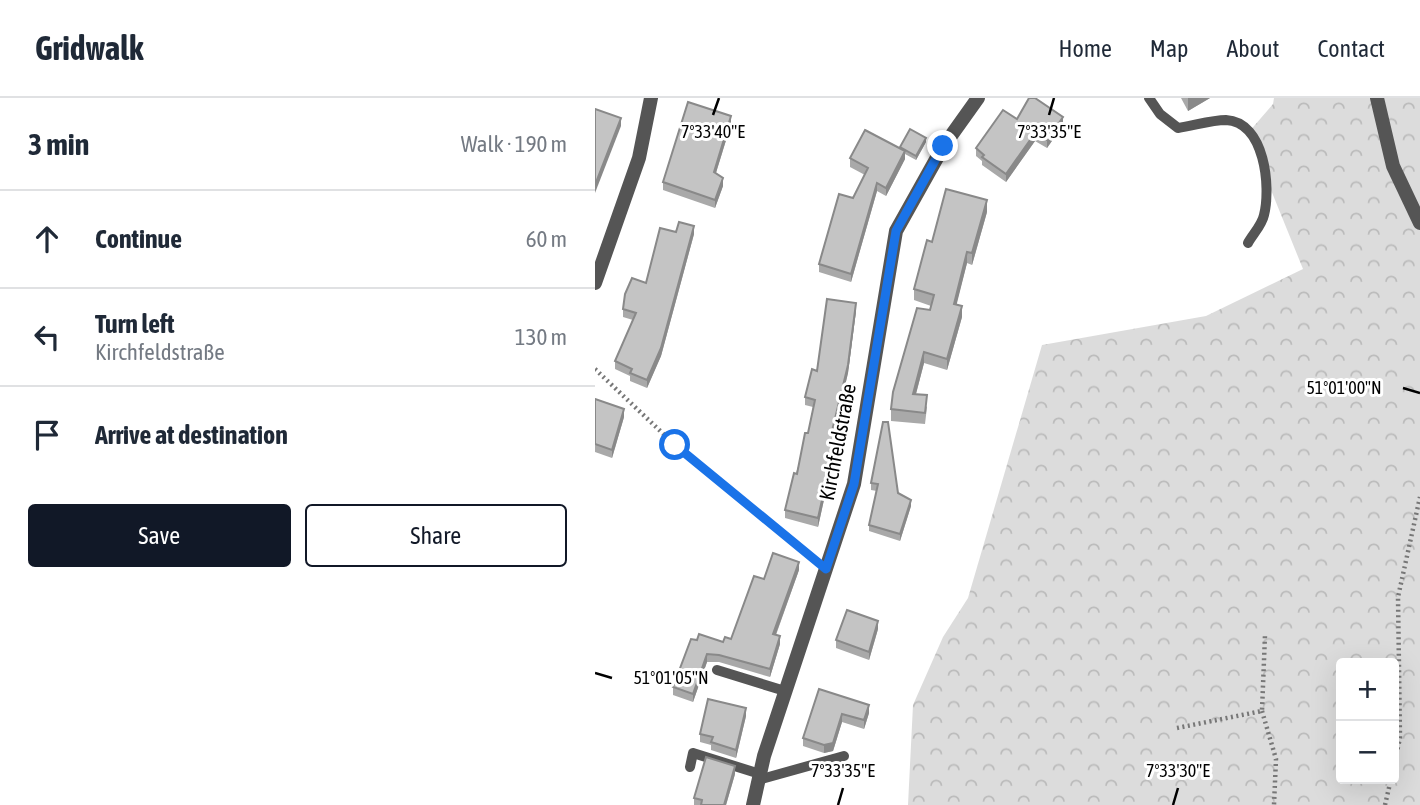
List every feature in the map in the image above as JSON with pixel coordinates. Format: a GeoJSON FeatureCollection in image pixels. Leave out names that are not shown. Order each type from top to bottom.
{"type":"FeatureCollection","features":[{"type":"Feature","properties":{"kind":"street"},"geometry":{"type":"LineString","coordinates":[[595,283],[639,158],[651,98]]}},
{"type":"Feature","properties":{"kind":"street","name":"Kirchfeldstraße"},"geometry":{"type":"LineString","coordinates":[[753,805],[785,691],[854,484],[896,231],[943,146],[978,98]]}},
{"type":"Feature","properties":{"kind":"street"},"geometry":{"type":"LineString","coordinates":[[1377,98],[1393,166],[1420,223]]}},
{"type":"Feature","properties":{"kind":"lane"},"geometry":{"type":"LineString","coordinates":[[1149,98],[1160,114],[1178,128],[1228,120],[1247,130],[1266,168],[1267,190],[1264,217],[1248,243]]}},
{"type":"Feature","properties":{"kind":"lane"},"geometry":{"type":"LineString","coordinates":[[716,670],[785,691]]}},
{"type":"Feature","properties":{"kind":"lane"},"geometry":{"type":"LineString","coordinates":[[690,767],[694,753],[759,777],[844,756]]}},
{"type":"Feature","properties":{"kind":"path"},"geometry":{"type":"LineString","coordinates":[[595,369],[675,445],[826,569]]}},
{"type":"Feature","properties":{"kind":"path"},"geometry":{"type":"LineString","coordinates":[[1399,742],[1398,597],[1420,496]]}},
{"type":"Feature","properties":{"kind":"path"},"geometry":{"type":"LineString","coordinates":[[1265,635],[1262,711],[1276,759],[1274,805]]}},
{"type":"Feature","properties":{"kind":"path"},"geometry":{"type":"LineString","coordinates":[[1177,728],[1262,711]]}},
{"type":"Feature","properties":{"kind":"path"},"geometry":{"type":"LineString","coordinates":[[1385,805],[1390,784]]}},
{"type":"Feature","properties":{"kind":"green space"},"geometry":{"type":"Polygon","coordinates":[[[1274,98],[1420,98],[1420,805],[908,805],[913,705],[943,637],[968,598],[1042,345],[1206,316],[1303,269],[1248,133],[1273,104],[1274,98]]]}},
{"type":"Feature","properties":{"kind":"building"},"geometry":{"type":"Polygon","coordinates":[[[1029,98],[1035,98],[1063,117],[1047,140],[1035,133],[1006,174],[982,157],[984,155],[976,148],[1003,110],[1017,119],[1029,98]]]}},
{"type":"Feature","properties":{"kind":"building"},"geometry":{"type":"Polygon","coordinates":[[[688,102],[731,116],[714,172],[723,178],[715,200],[663,182],[688,102]]]}},
{"type":"Feature","properties":{"kind":"building"},"geometry":{"type":"Polygon","coordinates":[[[595,109],[621,118],[595,185],[595,109]]]}},
{"type":"Feature","properties":{"kind":"building"},"geometry":{"type":"Polygon","coordinates":[[[910,129],[926,138],[916,156],[900,147],[910,129]]]}},
{"type":"Feature","properties":{"kind":"building"},"geometry":{"type":"Polygon","coordinates":[[[865,130],[905,151],[886,188],[877,183],[851,274],[819,264],[839,194],[853,198],[868,168],[850,158],[865,130]]]}},
{"type":"Feature","properties":{"kind":"building"},"geometry":{"type":"Polygon","coordinates":[[[946,189],[987,200],[972,253],[967,252],[954,304],[962,306],[947,359],[924,352],[913,394],[927,395],[925,413],[891,409],[893,392],[917,308],[930,310],[934,295],[914,289],[927,240],[932,242],[946,189]]]}},
{"type":"Feature","properties":{"kind":"building"},"geometry":{"type":"Polygon","coordinates":[[[679,222],[694,226],[661,348],[647,380],[630,373],[632,369],[615,361],[636,313],[623,309],[625,294],[632,278],[646,283],[660,228],[676,232],[679,222]]]}},
{"type":"Feature","properties":{"kind":"building"},"geometry":{"type":"Polygon","coordinates":[[[827,299],[856,303],[848,365],[833,427],[838,428],[818,518],[785,510],[794,473],[797,474],[815,400],[805,397],[812,369],[817,371],[827,299]]]}},
{"type":"Feature","properties":{"kind":"building"},"geometry":{"type":"Polygon","coordinates":[[[595,399],[624,409],[612,450],[595,444],[595,399]]]}},
{"type":"Feature","properties":{"kind":"building"},"geometry":{"type":"Polygon","coordinates":[[[883,422],[888,422],[898,493],[911,500],[900,534],[869,525],[878,484],[871,483],[883,422]]]}},
{"type":"Feature","properties":{"kind":"building"},"geometry":{"type":"Polygon","coordinates":[[[773,553],[799,562],[773,634],[780,636],[770,669],[707,654],[693,694],[673,687],[691,639],[697,640],[699,634],[723,642],[725,637],[731,639],[754,576],[764,579],[773,553]]]}},
{"type":"Feature","properties":{"kind":"building"},"geometry":{"type":"Polygon","coordinates":[[[847,610],[878,621],[869,652],[836,640],[847,610]]]}},
{"type":"Feature","properties":{"kind":"building"},"geometry":{"type":"Polygon","coordinates":[[[819,689],[869,705],[864,720],[842,714],[833,743],[824,745],[803,738],[819,689]]]}},
{"type":"Feature","properties":{"kind":"building"},"geometry":{"type":"Polygon","coordinates":[[[708,699],[746,708],[736,750],[711,742],[713,737],[700,734],[708,699]]]}},
{"type":"Feature","properties":{"kind":"building"},"geometry":{"type":"Polygon","coordinates":[[[706,757],[735,766],[724,805],[701,805],[702,800],[694,798],[706,757]]]}},
{"type":"Feature","properties":{"kind":"route"},"geometry":{"type":"LineString","coordinates":[[675,445],[826,569],[854,484],[896,231],[943,146]]}}]}
